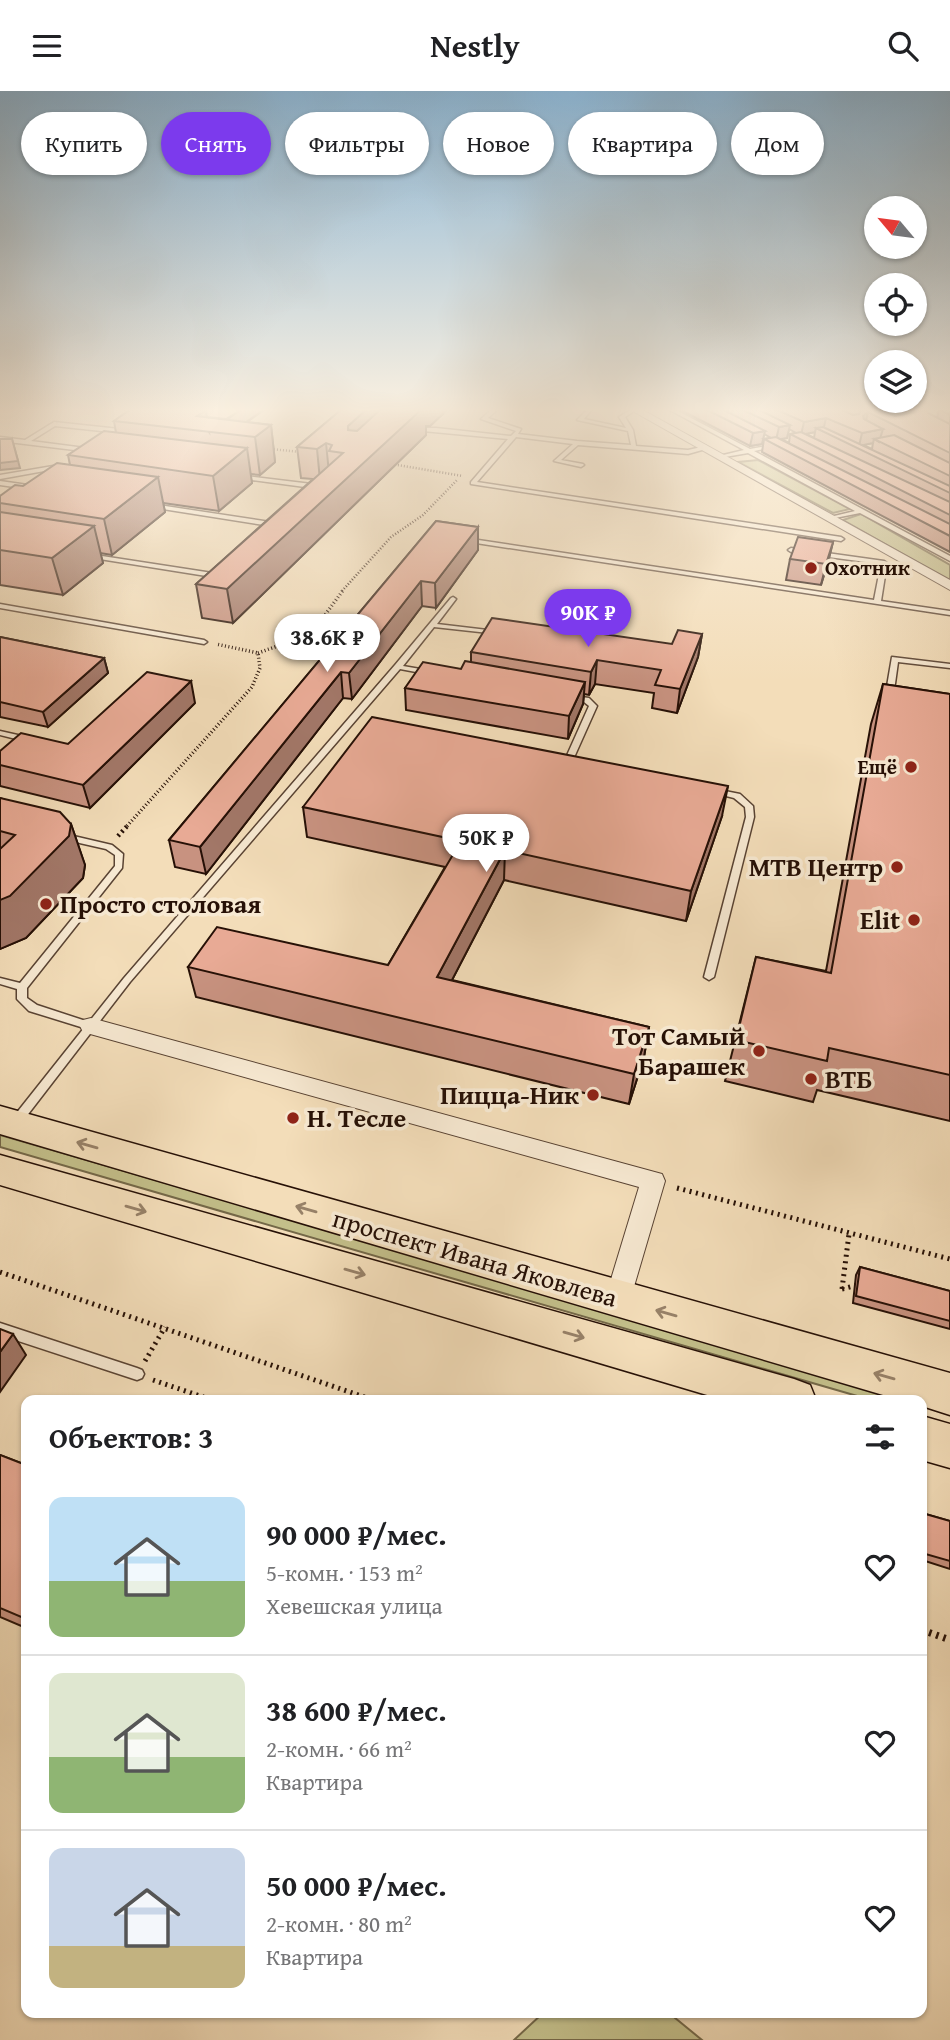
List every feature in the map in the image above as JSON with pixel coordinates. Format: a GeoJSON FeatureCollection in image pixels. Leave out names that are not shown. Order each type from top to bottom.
{"type":"FeatureCollection","features":[{"type":"Feature","properties":{"kind":"main road","name":"проспект Ивана Яковлева"},"geometry":{"type":"LineString","coordinates":[[7,1122],[950,1394]]}},
{"type":"Feature","properties":{"kind":"main road","name":"проспект Ивана Яковлева"},"geometry":{"type":"LineString","coordinates":[[0,1170],[777,1395]]}},
{"type":"Feature","properties":{"kind":"main road"},"geometry":{"type":"LineString","coordinates":[[927,1439],[950,1446]]}},
{"type":"Feature","properties":{"kind":"street"},"geometry":{"type":"LineString","coordinates":[[799,500],[950,586]]}},
{"type":"Feature","properties":{"kind":"street"},"geometry":{"type":"LineString","coordinates":[[91,1026],[660,1183],[618,1299]]}},
{"type":"Feature","properties":{"kind":"lane"},"geometry":{"type":"LineString","coordinates":[[585,500],[841,539],[860,534]]}},
{"type":"Feature","properties":{"kind":"lane"},"geometry":{"type":"LineString","coordinates":[[841,500],[950,559]]}},
{"type":"Feature","properties":{"kind":"lane"},"geometry":{"type":"LineString","coordinates":[[147,505],[280,526],[270,534]]}},
{"type":"Feature","properties":{"kind":"lane"},"geometry":{"type":"LineString","coordinates":[[832,518],[861,511]]}},
{"type":"Feature","properties":{"kind":"lane"},"geometry":{"type":"LineString","coordinates":[[450,538],[950,613]]}},
{"type":"Feature","properties":{"kind":"lane"},"geometry":{"type":"LineString","coordinates":[[836,557],[841,539]]}},
{"type":"Feature","properties":{"kind":"lane"},"geometry":{"type":"LineString","coordinates":[[791,551],[884,563],[901,557]]}},
{"type":"Feature","properties":{"kind":"lane"},"geometry":{"type":"LineString","coordinates":[[78,554],[222,577],[232,568]]}},
{"type":"Feature","properties":{"kind":"lane"},"geometry":{"type":"LineString","coordinates":[[877,602],[884,563]]}},
{"type":"Feature","properties":{"kind":"lane"},"geometry":{"type":"LineString","coordinates":[[7,1122],[398,667],[453,599]]}},
{"type":"Feature","properties":{"kind":"lane"},"geometry":{"type":"LineString","coordinates":[[0,606],[204,642]]}},
{"type":"Feature","properties":{"kind":"lane"},"geometry":{"type":"LineString","coordinates":[[432,625],[500,634]]}},
{"type":"Feature","properties":{"kind":"lane"},"geometry":{"type":"LineString","coordinates":[[887,708],[895,659],[950,666]]}},
{"type":"Feature","properties":{"kind":"lane"},"geometry":{"type":"LineString","coordinates":[[398,667],[438,674]]}},
{"type":"Feature","properties":{"kind":"lane"},"geometry":{"type":"LineString","coordinates":[[559,695],[586,700],[593,706],[568,762]]}},
{"type":"Feature","properties":{"kind":"lane"},"geometry":{"type":"LineString","coordinates":[[349,722],[363,725]]}},
{"type":"Feature","properties":{"kind":"lane"},"geometry":{"type":"LineString","coordinates":[[0,733],[35,741]]}},
{"type":"Feature","properties":{"kind":"lane"},"geometry":{"type":"LineString","coordinates":[[554,760],[580,765]]}},
{"type":"Feature","properties":{"kind":"lane"},"geometry":{"type":"LineString","coordinates":[[705,788],[737,796],[749,806],[750,817],[709,977]]}},
{"type":"Feature","properties":{"kind":"lane"},"geometry":{"type":"LineString","coordinates":[[54,834],[109,847],[119,854],[119,866],[22,987],[22,999],[33,1008],[91,1026]]}},
{"type":"Feature","properties":{"kind":"lane"},"geometry":{"type":"LineString","coordinates":[[0,981],[22,987]]}},
{"type":"Feature","properties":{"kind":"lane"},"geometry":{"type":"LineString","coordinates":[[0,1329],[137,1374]]}},
{"type":"Feature","properties":{"kind":"path"},"geometry":{"type":"LineString","coordinates":[[204,642],[258,653],[311,634],[350,580],[391,537],[423,515],[438,500]]}},
{"type":"Feature","properties":{"kind":"path"},"geometry":{"type":"LineString","coordinates":[[109,847],[252,687],[260,668],[258,653]]}},
{"type":"Feature","properties":{"kind":"path"},"geometry":{"type":"LineString","coordinates":[[660,1183],[950,1259]]}},
{"type":"Feature","properties":{"kind":"path"},"geometry":{"type":"LineString","coordinates":[[842,1289],[849,1234]]}},
{"type":"Feature","properties":{"kind":"path"},"geometry":{"type":"LineString","coordinates":[[0,1272],[359,1395]]}},
{"type":"Feature","properties":{"kind":"path"},"geometry":{"type":"LineString","coordinates":[[842,1289],[866,1283]]}},
{"type":"Feature","properties":{"kind":"path"},"geometry":{"type":"LineString","coordinates":[[842,1289],[856,1293]]}},
{"type":"Feature","properties":{"kind":"path"},"geometry":{"type":"LineString","coordinates":[[165,1327],[137,1374],[198,1395]]}},
{"type":"Feature","properties":{"kind":"path"},"geometry":{"type":"LineString","coordinates":[[927,1632],[950,1640]]}},
{"type":"Feature","properties":{"kind":"shaded area"},"geometry":{"type":"Polygon","coordinates":[[[809,500],[833,500],[850,509],[833,513],[809,500]]]}},
{"type":"Feature","properties":{"kind":"shaded area"},"geometry":{"type":"Polygon","coordinates":[[[861,514],[950,565],[950,581],[843,520],[861,514]]]}},
{"type":"Feature","properties":{"kind":"shaded area"},"geometry":{"type":"Polygon","coordinates":[[[0,1135],[898,1395],[854,1395],[0,1147],[0,1135]]]}},
{"type":"Feature","properties":{"kind":"shaded area"},"geometry":{"type":"Polygon","coordinates":[[[538,2018],[675,2018],[702,2040],[514,2040],[538,2018]]]}},
{"type":"Feature","properties":{"kind":"building"},"geometry":{"type":"Polygon","coordinates":[[[0,500],[128,500],[104,519],[0,503],[0,500]]]}},
{"type":"Feature","properties":{"kind":"building"},"geometry":{"type":"Polygon","coordinates":[[[290,500],[323,500],[227,589],[196,584],[290,500]]]}},
{"type":"Feature","properties":{"kind":"building"},"geometry":{"type":"Polygon","coordinates":[[[881,500],[902,500],[950,524],[950,536],[881,500]]]}},
{"type":"Feature","properties":{"kind":"building"},"geometry":{"type":"Polygon","coordinates":[[[920,500],[950,502],[950,515],[920,500]]]}},
{"type":"Feature","properties":{"kind":"building"},"geometry":{"type":"Polygon","coordinates":[[[0,512],[94,526],[52,558],[0,550],[0,512]]]}},
{"type":"Feature","properties":{"kind":"building"},"geometry":{"type":"Polygon","coordinates":[[[436,521],[478,527],[435,583],[421,581],[349,673],[341,672],[200,847],[169,840],[436,521]]]}},
{"type":"Feature","properties":{"kind":"building"},"geometry":{"type":"Polygon","coordinates":[[[798,537],[833,542],[826,564],[790,559],[798,537]]]}},
{"type":"Feature","properties":{"kind":"building"},"geometry":{"type":"Polygon","coordinates":[[[492,618],[672,644],[678,630],[702,634],[680,689],[655,685],[661,670],[597,660],[591,672],[471,652],[492,618]]]}},
{"type":"Feature","properties":{"kind":"building"},"geometry":{"type":"Polygon","coordinates":[[[0,637],[104,658],[43,712],[0,702],[0,637]]]}},
{"type":"Feature","properties":{"kind":"building"},"geometry":{"type":"Polygon","coordinates":[[[465,661],[585,682],[569,716],[405,688],[423,662],[461,669],[465,661]]]}},
{"type":"Feature","properties":{"kind":"building"},"geometry":{"type":"Polygon","coordinates":[[[147,672],[191,681],[83,785],[0,765],[0,751],[21,733],[68,744],[147,672]]]}},
{"type":"Feature","properties":{"kind":"building","name":"МТВ Центр"},"geometry":{"type":"Polygon","coordinates":[[[883,684],[950,694],[950,1075],[829,1048],[827,1061],[736,1040],[756,957],[831,973],[883,684]]]}},
{"type":"Feature","properties":{"kind":"building"},"geometry":{"type":"Polygon","coordinates":[[[372,717],[728,786],[691,891],[505,850],[437,977],[649,1027],[634,1074],[188,967],[217,927],[388,965],[461,841],[303,807],[372,717]]]}},
{"type":"Feature","properties":{"kind":"building"},"geometry":{"type":"Polygon","coordinates":[[[0,798],[60,812],[71,824],[69,836],[10,896],[0,900],[0,849],[15,835],[0,831],[0,798]]]}},
{"type":"Feature","properties":{"kind":"building"},"geometry":{"type":"Polygon","coordinates":[[[860,1267],[950,1291],[950,1321],[856,1296],[860,1267]]]}},
{"type":"Feature","properties":{"kind":"building"},"geometry":{"type":"Polygon","coordinates":[[[0,1329],[13,1334],[0,1352],[0,1329]]]}},
{"type":"Feature","properties":{"kind":"building"},"geometry":{"type":"Polygon","coordinates":[[[0,1455],[21,1463],[21,1617],[0,1608],[0,1455]]]}},
{"type":"Feature","properties":{"kind":"building"},"geometry":{"type":"Polygon","coordinates":[[[927,1514],[950,1521],[950,1561],[927,1554],[927,1514]]]}},
{"type":"Feature","properties":{"kind":"place","name":"Охотник"},"geometry":{"type":"Point","coordinates":[811,568]}},
{"type":"Feature","properties":{"kind":"place","name":"Ещё"},"geometry":{"type":"Point","coordinates":[911,767]}},
{"type":"Feature","properties":{"kind":"place","name":"МТВ Центр"},"geometry":{"type":"Point","coordinates":[897,867]}},
{"type":"Feature","properties":{"kind":"place","name":"Просто столовая"},"geometry":{"type":"Point","coordinates":[46,904]}},
{"type":"Feature","properties":{"kind":"place","name":"Elit"},"geometry":{"type":"Point","coordinates":[914,920]}},
{"type":"Feature","properties":{"kind":"place","name":"Тот Самый Барашек"},"geometry":{"type":"Point","coordinates":[759,1051]}},
{"type":"Feature","properties":{"kind":"place","name":"ВТБ"},"geometry":{"type":"Point","coordinates":[811,1079]}},
{"type":"Feature","properties":{"kind":"place","name":"Пицца-Ник"},"geometry":{"type":"Point","coordinates":[593,1095]}},
{"type":"Feature","properties":{"kind":"place","name":"Н. Тесле"},"geometry":{"type":"Point","coordinates":[293,1118]}}]}
